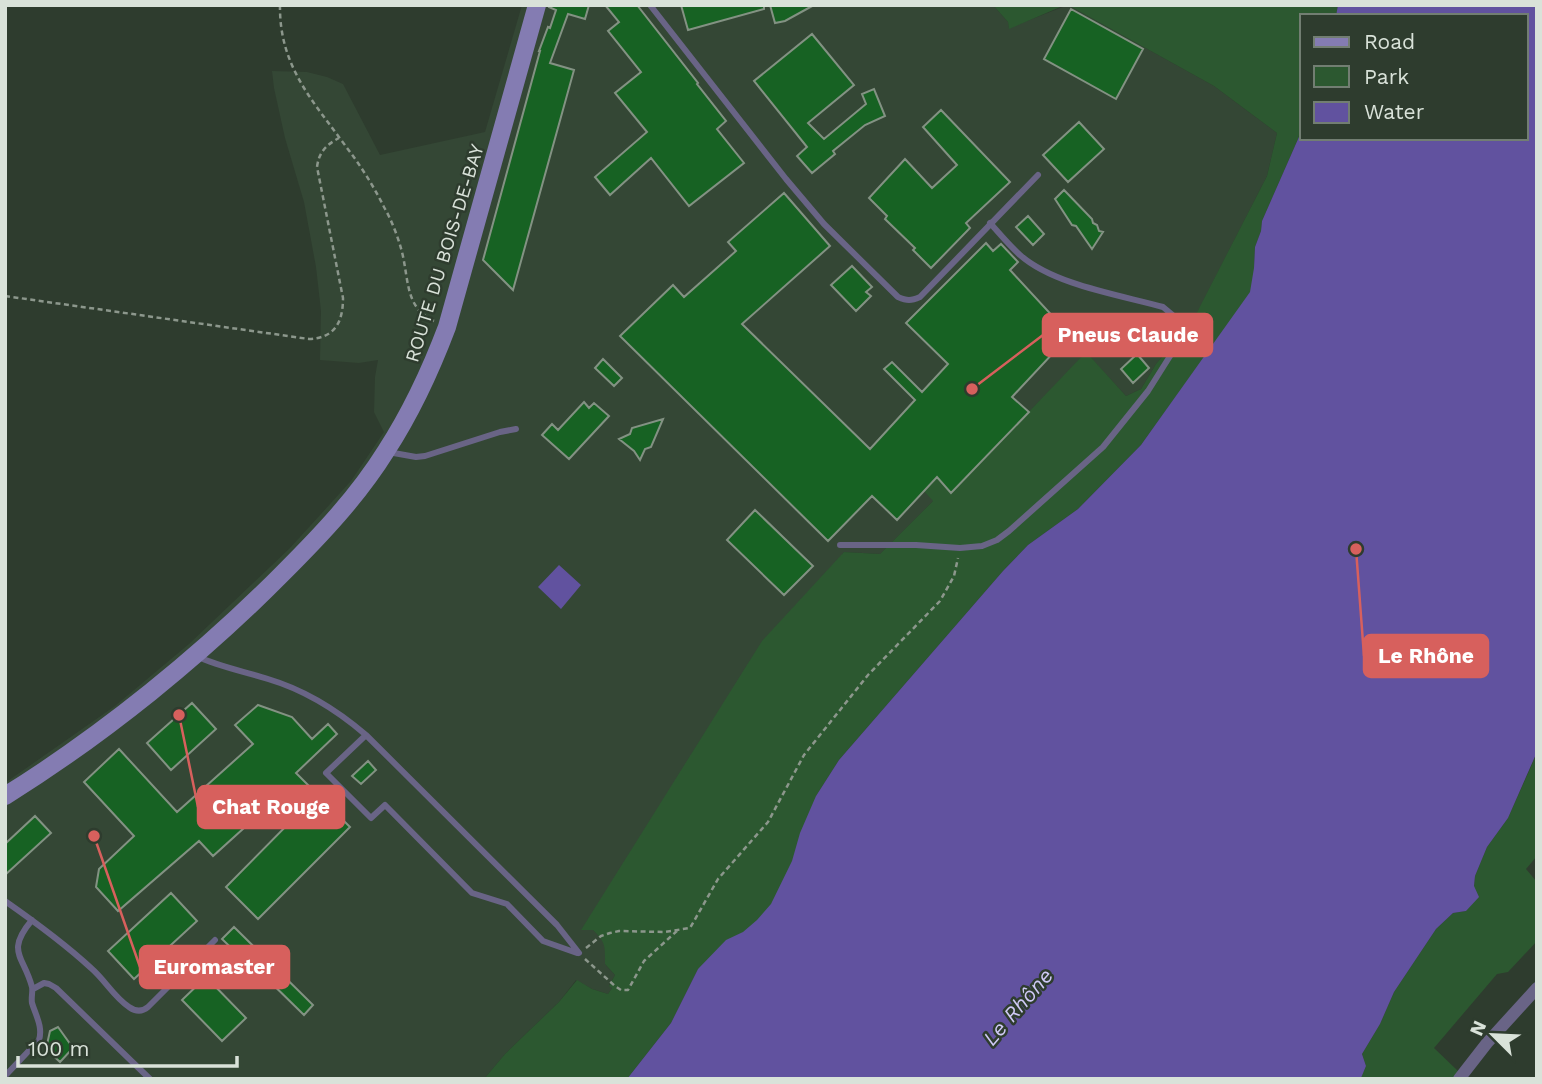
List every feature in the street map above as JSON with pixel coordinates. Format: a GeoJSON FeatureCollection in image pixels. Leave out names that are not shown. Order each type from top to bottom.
{"type":"FeatureCollection","features":[{"type":"Feature","properties":{"kind":"main road","name":"ROUTE DU BOIS-DE-BAY"},"geometry":{"type":"LineString","coordinates":[[5,796],[101,730],[194,655],[251,604],[323,533],[386,452],[429,374],[447,327],[537,5]]}},
{"type":"Feature","properties":{"kind":"street"},"geometry":{"type":"LineString","coordinates":[[1459,1079],[1487,1043],[1537,988]]}},
{"type":"Feature","properties":{"kind":"lane"},"geometry":{"type":"LineString","coordinates":[[650,5],[824,224],[898,297],[912,301],[920,297],[1038,175]]}},
{"type":"Feature","properties":{"kind":"lane"},"geometry":{"type":"LineString","coordinates":[[840,545],[960,548],[982,546],[997,540],[1103,447],[1148,391],[1177,345],[1180,326],[1175,317],[1163,307],[1067,281],[1046,272],[1021,256],[990,223]]}},
{"type":"Feature","properties":{"kind":"lane"},"geometry":{"type":"LineString","coordinates":[[386,452],[425,456],[516,429]]}},
{"type":"Feature","properties":{"kind":"lane"},"geometry":{"type":"LineString","coordinates":[[194,655],[214,664],[285,685],[338,712],[366,735],[557,925],[579,953]]}},
{"type":"Feature","properties":{"kind":"lane"},"geometry":{"type":"LineString","coordinates":[[366,735],[326,773],[371,818],[385,805],[472,892],[507,904],[543,941],[579,953]]}},
{"type":"Feature","properties":{"kind":"lane"},"geometry":{"type":"LineString","coordinates":[[5,901],[94,970],[127,1006],[139,1011],[144,1011],[215,940]]}},
{"type":"Feature","properties":{"kind":"lane"},"geometry":{"type":"LineString","coordinates":[[5,1076],[39,1041],[40,1028],[32,1002],[33,989],[18,956],[23,933],[32,920]]}},
{"type":"Feature","properties":{"kind":"lane"},"geometry":{"type":"LineString","coordinates":[[33,989],[44,983],[56,988],[150,1079]]}},
{"type":"Feature","properties":{"kind":"path"},"geometry":{"type":"LineString","coordinates":[[280,5],[285,43],[297,77],[385,208],[401,250],[410,297],[423,316],[447,327]]}},
{"type":"Feature","properties":{"kind":"path"},"geometry":{"type":"LineString","coordinates":[[5,296],[309,339],[326,336],[339,323],[343,308],[317,167],[322,150],[339,138]]}},
{"type":"Feature","properties":{"kind":"path"},"geometry":{"type":"LineString","coordinates":[[678,930],[644,961],[630,989],[624,991],[579,953],[601,936],[610,933],[664,932],[691,928],[718,879],[768,822],[804,755],[839,709],[940,601],[954,576],[960,548]]}},
{"type":"Feature","properties":{"kind":"shaded area"},"geometry":{"type":"Polygon","coordinates":[[[522,5],[993,5],[1008,22],[1009,28],[1068,5],[1214,86],[1277,133],[1267,176],[1193,321],[1156,364],[1141,389],[1126,396],[1086,353],[951,493],[937,478],[933,501],[880,554],[844,552],[582,929],[593,930],[605,944],[605,964],[615,975],[609,985],[612,988],[608,994],[576,980],[559,1002],[505,1054],[484,1079],[5,1079],[5,783],[115,706],[189,644],[290,548],[351,481],[384,432],[374,412],[378,360],[359,363],[320,360],[321,311],[316,267],[304,202],[285,138],[272,71],[307,72],[343,84],[380,155],[485,132],[522,5]]]}},
{"type":"Feature","properties":{"kind":"green space"},"geometry":{"type":"Polygon","coordinates":[[[993,5],[1065,5],[1009,29],[1008,22],[993,5]]]}},
{"type":"Feature","properties":{"kind":"green space"},"geometry":{"type":"Polygon","coordinates":[[[1068,5],[1338,5],[1336,14],[1300,14],[1300,135],[1262,221],[1255,247],[1254,268],[1270,284],[1195,370],[1141,445],[1078,509],[1028,545],[1003,571],[839,760],[816,796],[851,879],[698,969],[671,1023],[627,1079],[484,1079],[577,980],[608,994],[615,975],[605,964],[603,942],[593,930],[581,930],[762,641],[844,552],[880,554],[933,501],[924,491],[937,477],[952,492],[1086,352],[1126,396],[1141,389],[1156,364],[1193,320],[1267,176],[1277,133],[1214,86],[1068,5]]]}},
{"type":"Feature","properties":{"kind":"green space"},"geometry":{"type":"Polygon","coordinates":[[[1537,753],[1537,856],[1526,869],[1537,882],[1537,941],[1508,972],[1497,974],[1434,1048],[1458,1071],[1453,1079],[1354,1079],[1361,1077],[1366,1066],[1362,1054],[1380,1024],[1394,992],[1436,929],[1453,913],[1466,911],[1475,876],[1487,847],[1508,818],[1537,753]]]}},
{"type":"Feature","properties":{"kind":"water"},"geometry":{"type":"Polygon","coordinates":[[[1338,5],[1537,5],[1537,752],[1508,818],[1487,847],[1475,876],[1474,886],[1479,897],[1466,911],[1453,913],[1436,929],[1394,992],[1380,1024],[1362,1054],[1366,1066],[1361,1078],[627,1079],[671,1023],[698,969],[726,940],[743,932],[771,904],[792,861],[800,833],[816,796],[839,760],[1003,571],[1028,545],[1078,509],[1141,445],[1250,292],[1255,247],[1262,221],[1300,135],[1300,140],[1528,140],[1528,14],[1336,14],[1338,5]]]}},
{"type":"Feature","properties":{"kind":"water"},"geometry":{"type":"Polygon","coordinates":[[[559,565],[581,585],[561,609],[538,587],[559,565]]]}},
{"type":"Feature","properties":{"kind":"building"},"geometry":{"type":"Polygon","coordinates":[[[549,5],[589,5],[585,19],[568,14],[550,63],[574,70],[513,290],[483,260],[539,51],[556,10],[549,5]]]}},
{"type":"Feature","properties":{"kind":"building"},"geometry":{"type":"Polygon","coordinates":[[[605,5],[637,5],[726,121],[717,129],[744,163],[689,206],[651,158],[610,195],[595,177],[647,132],[615,93],[641,72],[608,31],[619,22],[605,5]]]}},
{"type":"Feature","properties":{"kind":"building"},"geometry":{"type":"Polygon","coordinates":[[[681,5],[764,5],[764,9],[688,30],[681,5]]]}},
{"type":"Feature","properties":{"kind":"building"},"geometry":{"type":"Polygon","coordinates":[[[770,5],[814,5],[785,21],[775,23],[770,5]]]}},
{"type":"Feature","properties":{"kind":"building"},"geometry":{"type":"Polygon","coordinates":[[[1071,9],[1143,49],[1116,99],[1044,59],[1071,9]]]}},
{"type":"Feature","properties":{"kind":"building"},"geometry":{"type":"Polygon","coordinates":[[[812,34],[854,85],[808,123],[824,139],[866,104],[862,94],[874,89],[885,116],[865,125],[833,151],[835,154],[812,173],[797,156],[807,147],[754,81],[812,34]]]}},
{"type":"Feature","properties":{"kind":"building"},"geometry":{"type":"Polygon","coordinates":[[[941,110],[1010,182],[966,223],[970,228],[931,268],[869,198],[905,159],[932,188],[957,165],[923,127],[941,110]]]}},
{"type":"Feature","properties":{"kind":"building"},"geometry":{"type":"Polygon","coordinates":[[[1079,122],[1104,149],[1068,182],[1043,155],[1079,122]]]}},
{"type":"Feature","properties":{"kind":"building"},"geometry":{"type":"Polygon","coordinates":[[[1064,190],[1092,219],[1099,231],[1103,232],[1092,249],[1055,199],[1064,190]]]}},
{"type":"Feature","properties":{"kind":"building"},"geometry":{"type":"Polygon","coordinates":[[[784,193],[830,246],[742,324],[870,449],[915,400],[884,369],[892,362],[922,392],[948,364],[906,323],[986,243],[993,251],[1001,244],[1018,262],[1010,270],[1070,335],[1012,397],[1029,412],[951,493],[937,477],[897,520],[872,496],[828,541],[620,336],[673,285],[684,297],[736,251],[728,242],[784,193]]]}},
{"type":"Feature","properties":{"kind":"building"},"geometry":{"type":"Polygon","coordinates":[[[1028,216],[1044,234],[1033,245],[1016,227],[1028,216]]]}},
{"type":"Feature","properties":{"kind":"building"},"geometry":{"type":"Polygon","coordinates":[[[852,266],[872,287],[866,292],[871,296],[856,311],[831,285],[852,266]]]}},
{"type":"Feature","properties":{"kind":"building"},"geometry":{"type":"Polygon","coordinates":[[[1137,354],[1149,368],[1133,383],[1121,369],[1137,354]]]}},
{"type":"Feature","properties":{"kind":"building"},"geometry":{"type":"Polygon","coordinates":[[[603,359],[622,378],[614,386],[595,368],[603,359]]]}},
{"type":"Feature","properties":{"kind":"building"},"geometry":{"type":"Polygon","coordinates":[[[584,402],[589,408],[594,403],[609,416],[569,459],[542,435],[552,424],[558,430],[584,402]]]}},
{"type":"Feature","properties":{"kind":"building"},"geometry":{"type":"Polygon","coordinates":[[[663,419],[651,447],[645,449],[640,460],[634,451],[619,439],[630,434],[632,428],[663,419]]]}},
{"type":"Feature","properties":{"kind":"building"},"geometry":{"type":"Polygon","coordinates":[[[755,510],[813,566],[784,595],[727,540],[755,510]]]}},
{"type":"Feature","properties":{"kind":"building"},"geometry":{"type":"Polygon","coordinates":[[[192,703],[216,729],[171,770],[147,743],[192,703]]]}},
{"type":"Feature","properties":{"kind":"building"},"geometry":{"type":"Polygon","coordinates":[[[258,705],[292,717],[312,739],[328,724],[337,734],[296,773],[350,827],[258,919],[226,887],[304,808],[286,790],[213,856],[199,841],[118,911],[96,887],[99,869],[134,836],[84,782],[119,749],[177,812],[253,744],[235,725],[258,705]]]}},
{"type":"Feature","properties":{"kind":"building"},"geometry":{"type":"Polygon","coordinates":[[[368,761],[376,770],[361,784],[352,776],[368,761]]]}},
{"type":"Feature","properties":{"kind":"building"},"geometry":{"type":"Polygon","coordinates":[[[35,816],[51,833],[5,875],[5,844],[35,816]]]}},
{"type":"Feature","properties":{"kind":"building"},"geometry":{"type":"Polygon","coordinates":[[[171,893],[197,921],[134,979],[108,951],[171,893]]]}},
{"type":"Feature","properties":{"kind":"building"},"geometry":{"type":"Polygon","coordinates":[[[234,927],[313,1005],[304,1015],[222,939],[234,927]]]}},
{"type":"Feature","properties":{"kind":"building"},"geometry":{"type":"Polygon","coordinates":[[[206,977],[246,1018],[222,1041],[182,1000],[206,977]]]}},
{"type":"Feature","properties":{"kind":"building"},"geometry":{"type":"Polygon","coordinates":[[[58,1027],[73,1048],[60,1062],[46,1049],[50,1031],[58,1027]]]}},
{"type":"Feature","properties":{"kind":"place","name":"Pneus Claude"},"geometry":{"type":"Point","coordinates":[972,389]}},
{"type":"Feature","properties":{"kind":"place","name":"Le Rhône"},"geometry":{"type":"Point","coordinates":[1356,549]}},
{"type":"Feature","properties":{"kind":"place","name":"Chat Rouge"},"geometry":{"type":"Point","coordinates":[179,715]}},
{"type":"Feature","properties":{"kind":"place","name":"Euromaster"},"geometry":{"type":"Point","coordinates":[94,836]}}]}
